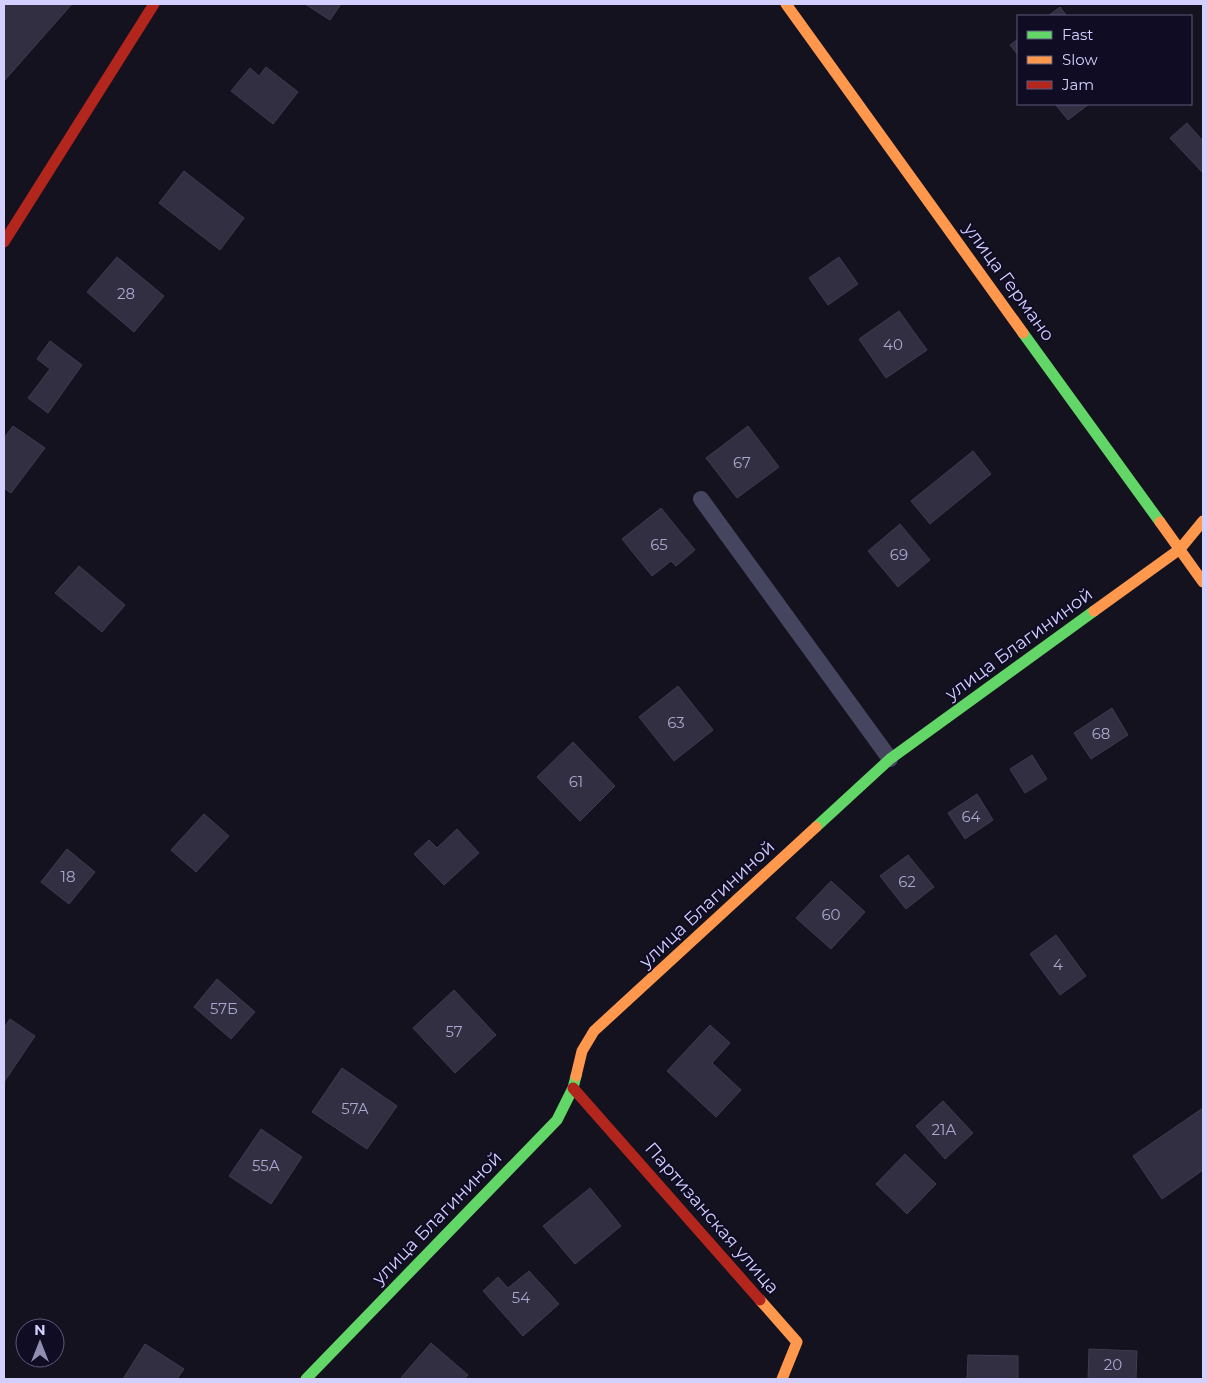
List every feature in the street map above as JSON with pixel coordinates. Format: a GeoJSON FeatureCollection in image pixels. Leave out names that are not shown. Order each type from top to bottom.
{"type":"FeatureCollection","features":[{"type":"Feature","properties":{"kind":"street"},"geometry":{"type":"LineString","coordinates":[[4,242],[154,4]]}},
{"type":"Feature","properties":{"kind":"street","name":"улица Германо"},"geometry":{"type":"LineString","coordinates":[[786,4],[1203,582]]}},
{"type":"Feature","properties":{"kind":"street","name":"улица Благининой"},"geometry":{"type":"LineString","coordinates":[[306,1379],[557,1120],[573,1088],[582,1051],[594,1031],[890,759],[1180,549],[1203,521]]}},
{"type":"Feature","properties":{"kind":"street","name":"Партизанская улица"},"geometry":{"type":"LineString","coordinates":[[573,1088],[798,1342],[782,1379]]}},
{"type":"Feature","properties":{"kind":"lane"},"geometry":{"type":"LineString","coordinates":[[701,499],[890,759]]}},
{"type":"Feature","properties":{"kind":"building"},"geometry":{"type":"Polygon","coordinates":[[[4,4],[72,4],[4,81],[4,4]]]}},
{"type":"Feature","properties":{"kind":"building"},"geometry":{"type":"Polygon","coordinates":[[[305,4],[341,4],[330,20],[305,4]]]}},
{"type":"Feature","properties":{"kind":"building"},"geometry":{"type":"Polygon","coordinates":[[[1060,7],[1066,15],[1049,15],[1060,7]]]}},
{"type":"Feature","properties":{"kind":"building"},"geometry":{"type":"Polygon","coordinates":[[[1017,40],[1017,54],[1010,45],[1017,40]]]}},
{"type":"Feature","properties":{"kind":"building"},"geometry":{"type":"Polygon","coordinates":[[[266,67],[298,92],[273,124],[231,91],[250,68],[259,76],[266,67]]]}},
{"type":"Feature","properties":{"kind":"building"},"geometry":{"type":"Polygon","coordinates":[[[1056,105],[1088,105],[1068,120],[1056,105]]]}},
{"type":"Feature","properties":{"kind":"building"},"geometry":{"type":"Polygon","coordinates":[[[1187,123],[1203,141],[1203,173],[1170,138],[1187,123]]]}},
{"type":"Feature","properties":{"kind":"building"},"geometry":{"type":"Polygon","coordinates":[[[184,171],[244,218],[220,250],[159,203],[184,171]]]}},
{"type":"Feature","properties":{"kind":"building"},"geometry":{"type":"Polygon","coordinates":[[[117,257],[164,296],[134,332],[87,292],[117,257]]]}},
{"type":"Feature","properties":{"kind":"building"},"geometry":{"type":"Polygon","coordinates":[[[839,257],[858,284],[828,305],[809,278],[839,257]]]}},
{"type":"Feature","properties":{"kind":"building"},"geometry":{"type":"Polygon","coordinates":[[[899,311],[927,350],[886,378],[859,339],[899,311]]]}},
{"type":"Feature","properties":{"kind":"building"},"geometry":{"type":"Polygon","coordinates":[[[50,341],[82,365],[48,413],[28,398],[50,369],[37,359],[50,341]]]}},
{"type":"Feature","properties":{"kind":"building"},"geometry":{"type":"Polygon","coordinates":[[[13,426],[45,448],[11,493],[4,488],[4,438],[13,426]]]}},
{"type":"Feature","properties":{"kind":"building"},"geometry":{"type":"Polygon","coordinates":[[[748,426],[779,467],[737,498],[706,458],[748,426]]]}},
{"type":"Feature","properties":{"kind":"building"},"geometry":{"type":"Polygon","coordinates":[[[973,451],[991,474],[930,524],[911,501],[973,451]]]}},
{"type":"Feature","properties":{"kind":"building"},"geometry":{"type":"Polygon","coordinates":[[[661,508],[695,550],[676,566],[671,561],[652,576],[622,539],[661,508]]]}},
{"type":"Feature","properties":{"kind":"building"},"geometry":{"type":"Polygon","coordinates":[[[900,524],[930,560],[898,587],[868,551],[900,524]]]}},
{"type":"Feature","properties":{"kind":"building"},"geometry":{"type":"Polygon","coordinates":[[[79,566],[125,605],[102,632],[55,593],[79,566]]]}},
{"type":"Feature","properties":{"kind":"building"},"geometry":{"type":"Polygon","coordinates":[[[678,686],[713,730],[674,761],[639,717],[678,686]]]}},
{"type":"Feature","properties":{"kind":"building"},"geometry":{"type":"Polygon","coordinates":[[[1112,708],[1128,735],[1091,759],[1074,733],[1112,708]]]}},
{"type":"Feature","properties":{"kind":"building"},"geometry":{"type":"Polygon","coordinates":[[[573,742],[615,786],[580,821],[537,777],[573,742]]]}},
{"type":"Feature","properties":{"kind":"building"},"geometry":{"type":"Polygon","coordinates":[[[1032,755],[1047,779],[1025,793],[1010,769],[1032,755]]]}},
{"type":"Feature","properties":{"kind":"building"},"geometry":{"type":"Polygon","coordinates":[[[977,794],[993,820],[965,839],[948,813],[977,794]]]}},
{"type":"Feature","properties":{"kind":"building"},"geometry":{"type":"Polygon","coordinates":[[[204,814],[229,836],[196,872],[171,850],[204,814]]]}},
{"type":"Feature","properties":{"kind":"building"},"geometry":{"type":"Polygon","coordinates":[[[457,829],[479,853],[444,885],[414,854],[429,840],[437,848],[457,829]]]}},
{"type":"Feature","properties":{"kind":"building"},"geometry":{"type":"Polygon","coordinates":[[[67,849],[95,872],[69,904],[41,882],[67,849]]]}},
{"type":"Feature","properties":{"kind":"building"},"geometry":{"type":"Polygon","coordinates":[[[908,855],[934,887],[906,909],[880,876],[908,855]]]}},
{"type":"Feature","properties":{"kind":"building"},"geometry":{"type":"Polygon","coordinates":[[[831,881],[865,912],[831,949],[796,918],[831,881]]]}},
{"type":"Feature","properties":{"kind":"building"},"geometry":{"type":"Polygon","coordinates":[[[1056,935],[1086,976],[1060,995],[1030,954],[1056,935]]]}},
{"type":"Feature","properties":{"kind":"building"},"geometry":{"type":"Polygon","coordinates":[[[217,979],[255,1012],[231,1039],[194,1007],[217,979]]]}},
{"type":"Feature","properties":{"kind":"building"},"geometry":{"type":"Polygon","coordinates":[[[454,990],[496,1035],[455,1073],[413,1028],[454,990]]]}},
{"type":"Feature","properties":{"kind":"building"},"geometry":{"type":"Polygon","coordinates":[[[10,1019],[35,1036],[4,1082],[4,1028],[10,1019]]]}},
{"type":"Feature","properties":{"kind":"building"},"geometry":{"type":"Polygon","coordinates":[[[710,1025],[730,1043],[712,1063],[741,1090],[716,1117],[667,1071],[710,1025]]]}},
{"type":"Feature","properties":{"kind":"building"},"geometry":{"type":"Polygon","coordinates":[[[342,1068],[397,1106],[367,1149],[312,1112],[342,1068]]]}},
{"type":"Feature","properties":{"kind":"building"},"geometry":{"type":"Polygon","coordinates":[[[943,1101],[973,1133],[945,1159],[916,1126],[943,1101]]]}},
{"type":"Feature","properties":{"kind":"building"},"geometry":{"type":"Polygon","coordinates":[[[1203,1108],[1203,1170],[1162,1199],[1133,1156],[1203,1108]]]}},
{"type":"Feature","properties":{"kind":"building"},"geometry":{"type":"Polygon","coordinates":[[[261,1129],[302,1157],[271,1204],[229,1176],[261,1129]]]}},
{"type":"Feature","properties":{"kind":"building"},"geometry":{"type":"Polygon","coordinates":[[[905,1154],[936,1184],[907,1214],[876,1184],[905,1154]]]}},
{"type":"Feature","properties":{"kind":"building"},"geometry":{"type":"Polygon","coordinates":[[[590,1188],[621,1226],[575,1264],[543,1226],[590,1188]]]}},
{"type":"Feature","properties":{"kind":"building"},"geometry":{"type":"Polygon","coordinates":[[[529,1271],[559,1304],[523,1336],[483,1291],[498,1277],[508,1288],[529,1271]]]}},
{"type":"Feature","properties":{"kind":"building"},"geometry":{"type":"Polygon","coordinates":[[[431,1343],[468,1375],[464,1379],[400,1379],[431,1343]]]}},
{"type":"Feature","properties":{"kind":"building"},"geometry":{"type":"Polygon","coordinates":[[[145,1344],[184,1369],[177,1379],[123,1379],[145,1344]]]}},
{"type":"Feature","properties":{"kind":"building"},"geometry":{"type":"Polygon","coordinates":[[[1089,1349],[1137,1351],[1136,1379],[1088,1379],[1089,1349]]]}},
{"type":"Feature","properties":{"kind":"building"},"geometry":{"type":"Polygon","coordinates":[[[968,1355],[1018,1356],[1018,1379],[967,1379],[968,1355]]]}},
{"type":"Feature","properties":{"kind":"traffic: fast"},"geometry":{"type":"LineString","coordinates":[[1023,333],[1160,522]]}},
{"type":"Feature","properties":{"kind":"traffic: fast"},"geometry":{"type":"LineString","coordinates":[[816,827],[890,759],[1094,611]]}},
{"type":"Feature","properties":{"kind":"traffic: fast"},"geometry":{"type":"LineString","coordinates":[[306,1379],[557,1120],[573,1088],[576,1076]]}},
{"type":"Feature","properties":{"kind":"traffic: slow"},"geometry":{"type":"LineString","coordinates":[[786,4],[1023,333]]}},
{"type":"Feature","properties":{"kind":"traffic: slow"},"geometry":{"type":"LineString","coordinates":[[1094,611],[1180,549],[1203,521]]}},
{"type":"Feature","properties":{"kind":"traffic: slow"},"geometry":{"type":"LineString","coordinates":[[1160,522],[1203,582]]}},
{"type":"Feature","properties":{"kind":"traffic: slow"},"geometry":{"type":"LineString","coordinates":[[576,1076],[582,1051],[594,1031],[816,827]]}},
{"type":"Feature","properties":{"kind":"traffic: slow"},"geometry":{"type":"LineString","coordinates":[[760,1300],[797,1342],[782,1379]]}},
{"type":"Feature","properties":{"kind":"traffic: jam"},"geometry":{"type":"LineString","coordinates":[[4,242],[154,4]]}},
{"type":"Feature","properties":{"kind":"traffic: jam"},"geometry":{"type":"LineString","coordinates":[[573,1088],[760,1300]]}}]}
